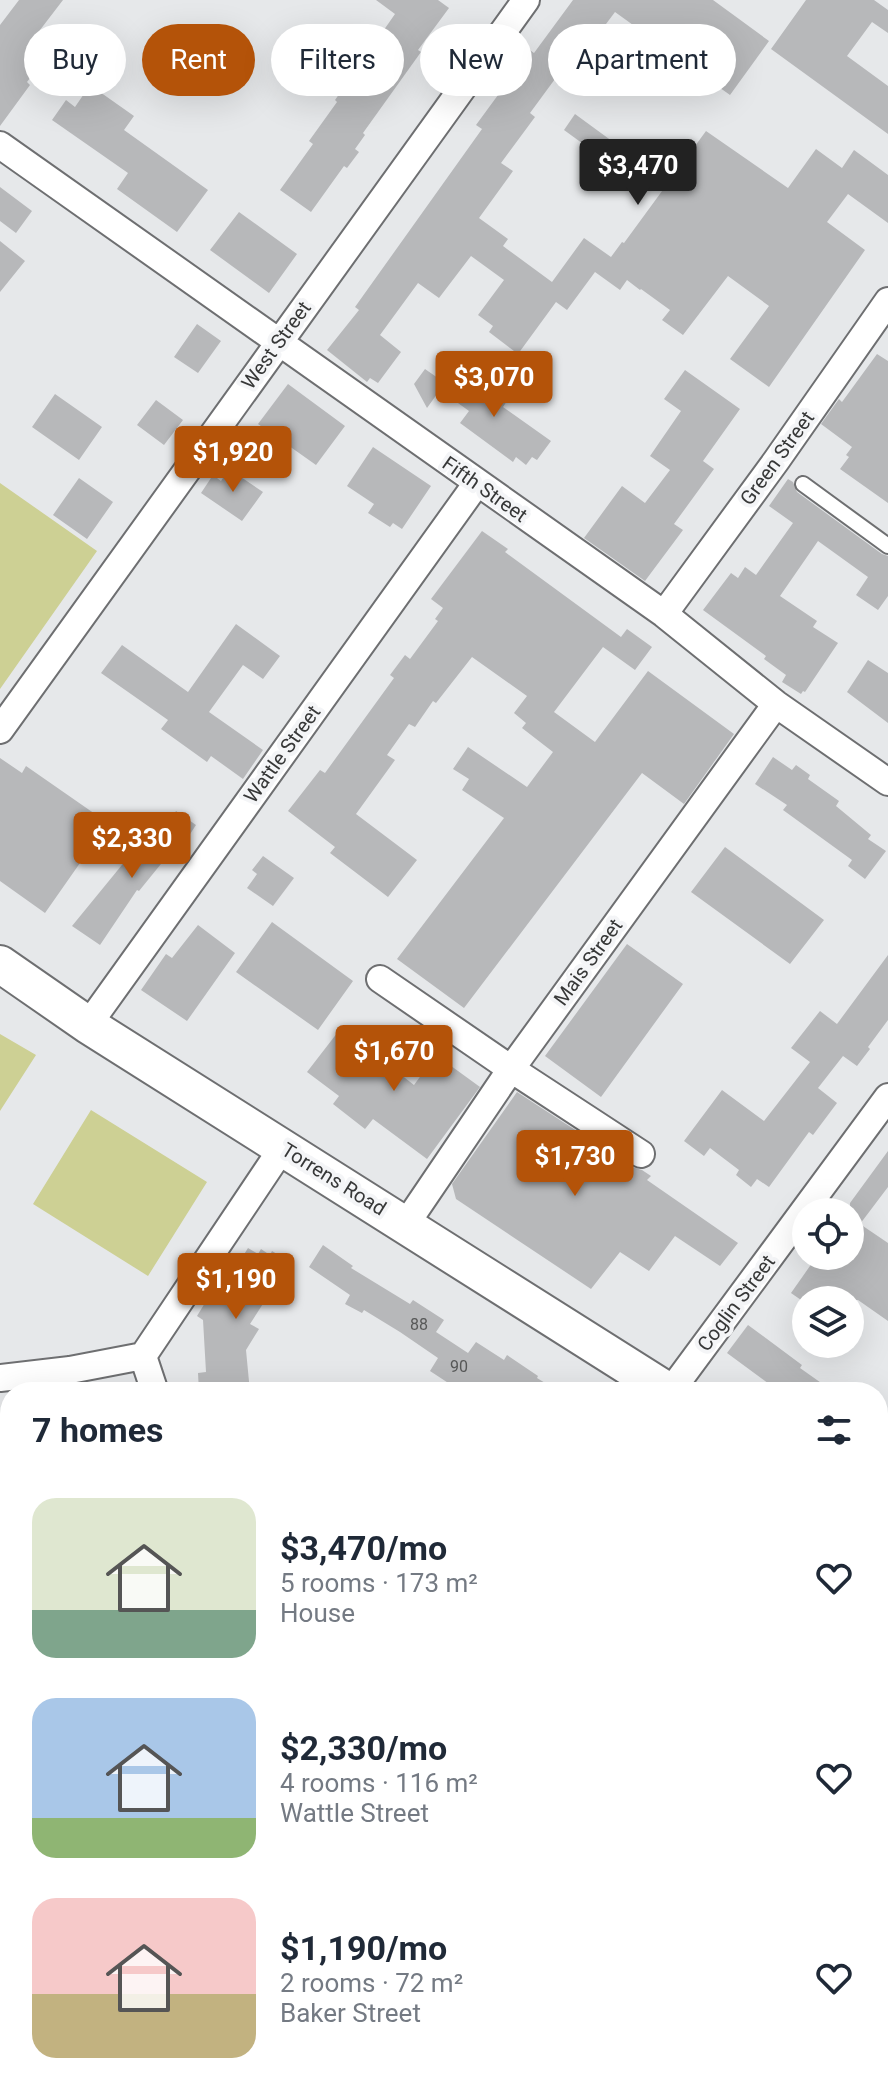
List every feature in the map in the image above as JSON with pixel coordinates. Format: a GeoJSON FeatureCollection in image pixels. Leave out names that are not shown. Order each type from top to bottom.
{"type":"FeatureCollection","features":[{"type":"Feature","properties":{"kind":"main road","name":"Torrens Road"},"geometry":{"type":"LineString","coordinates":[[0,964],[88,1025],[653,1382]]}},
{"type":"Feature","properties":{"kind":"street","name":"West Street"},"geometry":{"type":"LineString","coordinates":[[0,730],[526,0]]}},
{"type":"Feature","properties":{"kind":"street","name":"Fifth Street"},"geometry":{"type":"LineString","coordinates":[[0,145],[664,614],[776,704],[888,782]]}},
{"type":"Feature","properties":{"kind":"street","name":"Green Street"},"geometry":{"type":"LineString","coordinates":[[664,614],[888,301]]}},
{"type":"Feature","properties":{"kind":"street","name":"Wattle Street"},"geometry":{"type":"LineString","coordinates":[[88,1025],[477,483]]}},
{"type":"Feature","properties":{"kind":"street","name":"Mais Street"},"geometry":{"type":"LineString","coordinates":[[406,1224],[511,1069],[776,704]]}},
{"type":"Feature","properties":{"kind":"street"},"geometry":{"type":"LineString","coordinates":[[380,979],[641,1154]]}},
{"type":"Feature","properties":{"kind":"street","name":"Coglin Street"},"geometry":{"type":"LineString","coordinates":[[676,1382],[888,1097]]}},
{"type":"Feature","properties":{"kind":"street"},"geometry":{"type":"LineString","coordinates":[[0,1378],[70,1370],[143,1356],[283,1147]]}},
{"type":"Feature","properties":{"kind":"street"},"geometry":{"type":"LineString","coordinates":[[143,1356],[152,1382]]}},
{"type":"Feature","properties":{"kind":"lane"},"geometry":{"type":"LineString","coordinates":[[803,484],[888,546]]}},
{"type":"Feature","properties":{"kind":"green space"},"geometry":{"type":"Polygon","coordinates":[[[0,483],[97,551],[0,689],[0,483]]]}},
{"type":"Feature","properties":{"kind":"green space"},"geometry":{"type":"Polygon","coordinates":[[[0,1034],[36,1055],[0,1111],[0,1034]]]}},
{"type":"Feature","properties":{"kind":"green space"},"geometry":{"type":"Polygon","coordinates":[[[91,1110],[207,1182],[148,1276],[33,1204],[91,1110]]]}},
{"type":"Feature","properties":{"kind":"building"},"geometry":{"type":"Polygon","coordinates":[[[19,0],[63,0],[45,24],[24,24],[24,93],[0,126],[0,25],[19,0]]]}},
{"type":"Feature","properties":{"kind":"building"},"geometry":{"type":"Polygon","coordinates":[[[376,0],[438,0],[449,8],[437,24],[420,24],[420,53],[404,76],[404,24],[388,24],[395,14],[376,0]]]}},
{"type":"Feature","properties":{"kind":"building"},"geometry":{"type":"Polygon","coordinates":[[[573,0],[713,0],[769,41],[736,87],[736,24],[632,24],[615,12],[606,24],[555,24],[573,0]]]}},
{"type":"Feature","properties":{"kind":"building"},"geometry":{"type":"Polygon","coordinates":[[[806,0],[874,0],[888,10],[888,33],[872,22],[847,56],[888,86],[888,134],[771,49],[806,0]]]}},
{"type":"Feature","properties":{"kind":"building"},"geometry":{"type":"Polygon","coordinates":[[[548,34],[548,88],[530,113],[535,117],[501,163],[513,171],[479,218],[508,239],[503,246],[552,282],[584,238],[611,257],[706,131],[788,188],[816,149],[842,168],[854,150],[888,175],[888,223],[848,194],[827,222],[865,250],[769,387],[730,359],[769,306],[728,276],[683,335],[662,320],[670,310],[641,289],[627,280],[620,290],[595,272],[567,310],[556,302],[518,354],[489,332],[493,326],[478,315],[504,280],[471,256],[439,298],[418,283],[380,335],[401,352],[378,383],[370,378],[367,382],[327,350],[359,310],[355,307],[482,129],[476,125],[497,96],[532,96],[532,52],[534,53],[548,34]]]}},
{"type":"Feature","properties":{"kind":"building"},"geometry":{"type":"Polygon","coordinates":[[[82,96],[106,96],[134,116],[124,130],[208,190],[177,232],[117,189],[128,173],[52,120],[66,100],[75,107],[82,96]]]}},
{"type":"Feature","properties":{"kind":"building"},"geometry":{"type":"Polygon","coordinates":[[[338,96],[389,96],[363,133],[365,135],[355,149],[359,152],[347,168],[344,166],[311,212],[280,190],[313,144],[309,141],[337,102],[338,96]]]}},
{"type":"Feature","properties":{"kind":"building"},"geometry":{"type":"Polygon","coordinates":[[[575,114],[631,155],[619,170],[564,130],[575,114]]]}},
{"type":"Feature","properties":{"kind":"building"},"geometry":{"type":"Polygon","coordinates":[[[0,187],[32,211],[16,233],[0,221],[0,187]]]}},
{"type":"Feature","properties":{"kind":"building"},"geometry":{"type":"Polygon","coordinates":[[[239,212],[297,254],[269,293],[210,250],[239,212]]]}},
{"type":"Feature","properties":{"kind":"building"},"geometry":{"type":"Polygon","coordinates":[[[0,241],[25,261],[0,292],[0,241]]]}},
{"type":"Feature","properties":{"kind":"building"},"geometry":{"type":"Polygon","coordinates":[[[197,324],[221,341],[198,373],[174,357],[197,324]]]}},
{"type":"Feature","properties":{"kind":"building"},"geometry":{"type":"Polygon","coordinates":[[[877,354],[888,361],[888,503],[840,469],[852,447],[821,424],[839,399],[842,402],[877,354]]]}},
{"type":"Feature","properties":{"kind":"building"},"geometry":{"type":"Polygon","coordinates":[[[458,366],[507,401],[503,407],[551,441],[537,460],[532,457],[526,465],[516,457],[513,462],[460,423],[469,411],[440,390],[458,366]]]}},
{"type":"Feature","properties":{"kind":"building"},"geometry":{"type":"Polygon","coordinates":[[[425,369],[445,383],[427,408],[414,384],[425,369]]]}},
{"type":"Feature","properties":{"kind":"building"},"geometry":{"type":"Polygon","coordinates":[[[685,370],[740,409],[703,461],[714,469],[674,524],[683,530],[645,581],[584,538],[622,486],[645,503],[670,470],[650,456],[681,411],[664,399],[685,370]]]}},
{"type":"Feature","properties":{"kind":"building"},"geometry":{"type":"Polygon","coordinates":[[[288,384],[345,426],[316,465],[258,424],[288,384]]]}},
{"type":"Feature","properties":{"kind":"building"},"geometry":{"type":"Polygon","coordinates":[[[55,394],[102,427],[79,460],[32,427],[55,394]]]}},
{"type":"Feature","properties":{"kind":"building"},"geometry":{"type":"Polygon","coordinates":[[[156,400],[183,420],[164,445],[137,425],[156,400]]]}},
{"type":"Feature","properties":{"kind":"building"},"geometry":{"type":"Polygon","coordinates":[[[373,447],[431,486],[402,529],[393,523],[390,527],[368,513],[374,504],[347,486],[373,447]]]}},
{"type":"Feature","properties":{"kind":"building"},"geometry":{"type":"Polygon","coordinates":[[[229,469],[263,492],[242,521],[201,493],[213,475],[221,481],[229,469]]]}},
{"type":"Feature","properties":{"kind":"building"},"geometry":{"type":"Polygon","coordinates":[[[79,478],[113,502],[87,539],[53,515],[79,478]]]}},
{"type":"Feature","properties":{"kind":"building"},"geometry":{"type":"Polygon","coordinates":[[[788,479],[793,482],[797,492],[888,556],[888,596],[878,610],[856,595],[868,577],[818,541],[780,596],[817,621],[813,627],[838,643],[801,694],[782,682],[786,675],[764,659],[766,656],[703,610],[731,573],[738,578],[745,567],[756,575],[793,523],[769,506],[788,479]]]}},
{"type":"Feature","properties":{"kind":"building"},"geometry":{"type":"Polygon","coordinates":[[[482,531],[508,549],[505,552],[621,637],[627,629],[652,647],[635,670],[603,647],[554,712],[595,742],[648,671],[734,734],[684,804],[642,773],[464,1008],[397,959],[504,818],[462,790],[469,779],[453,769],[468,747],[527,787],[553,752],[522,728],[526,723],[514,713],[527,696],[472,657],[436,703],[433,701],[415,727],[409,724],[387,755],[395,760],[356,814],[417,860],[388,897],[330,853],[335,847],[288,811],[320,770],[325,773],[394,678],[390,675],[405,655],[410,659],[438,621],[435,619],[443,608],[431,599],[482,531]]]}},
{"type":"Feature","properties":{"kind":"building"},"geometry":{"type":"Polygon","coordinates":[[[236,624],[280,656],[263,679],[243,665],[209,712],[263,750],[243,779],[211,756],[207,762],[161,729],[168,720],[101,673],[122,645],[188,692],[236,624]]]}},
{"type":"Feature","properties":{"kind":"building"},"geometry":{"type":"Polygon","coordinates":[[[868,660],[888,673],[888,723],[847,692],[868,660]]]}},
{"type":"Feature","properties":{"kind":"building"},"geometry":{"type":"Polygon","coordinates":[[[773,757],[792,770],[796,765],[810,775],[808,779],[839,801],[836,806],[871,835],[868,839],[886,851],[865,879],[848,866],[852,860],[783,810],[787,805],[755,784],[773,757]]]}},
{"type":"Feature","properties":{"kind":"building"},"geometry":{"type":"Polygon","coordinates":[[[0,758],[22,773],[26,766],[108,823],[45,913],[0,881],[0,758]]]}},
{"type":"Feature","properties":{"kind":"building"},"geometry":{"type":"Polygon","coordinates":[[[176,811],[196,825],[171,863],[165,859],[137,890],[100,945],[72,926],[135,849],[146,857],[176,811]]]}},
{"type":"Feature","properties":{"kind":"building"},"geometry":{"type":"Polygon","coordinates":[[[725,847],[824,920],[790,964],[691,892],[725,847]]]}},
{"type":"Feature","properties":{"kind":"building"},"geometry":{"type":"Polygon","coordinates":[[[263,856],[294,878],[273,906],[247,888],[257,874],[252,870],[263,856]]]}},
{"type":"Feature","properties":{"kind":"building"},"geometry":{"type":"Polygon","coordinates":[[[272,922],[353,981],[318,1030],[236,972],[272,922]]]}},
{"type":"Feature","properties":{"kind":"building"},"geometry":{"type":"Polygon","coordinates":[[[198,925],[235,953],[187,1021],[141,990],[166,954],[172,958],[198,925]]]}},
{"type":"Feature","properties":{"kind":"building"},"geometry":{"type":"Polygon","coordinates":[[[627,944],[683,984],[601,1097],[545,1056],[627,944]]]}},
{"type":"Feature","properties":{"kind":"building"},"geometry":{"type":"Polygon","coordinates":[[[888,955],[888,1020],[857,1066],[843,1056],[818,1088],[837,1103],[813,1135],[809,1132],[769,1187],[757,1179],[751,1187],[736,1175],[739,1170],[710,1148],[704,1156],[684,1141],[722,1090],[764,1121],[810,1062],[791,1048],[820,1011],[837,1024],[888,955]]]}},
{"type":"Feature","properties":{"kind":"building"},"geometry":{"type":"Polygon","coordinates":[[[341,1028],[414,1085],[436,1055],[480,1087],[427,1159],[373,1119],[365,1129],[333,1104],[339,1096],[307,1072],[341,1028]]]}},
{"type":"Feature","properties":{"kind":"building"},"geometry":{"type":"Polygon","coordinates":[[[517,1092],[632,1167],[651,1176],[647,1180],[738,1243],[720,1266],[675,1236],[649,1271],[620,1252],[591,1289],[456,1199],[452,1184],[517,1092]]]}},
{"type":"Feature","properties":{"kind":"building"},"geometry":{"type":"Polygon","coordinates":[[[888,1151],[888,1187],[864,1219],[864,1198],[854,1198],[888,1151]]]}},
{"type":"Feature","properties":{"kind":"building"},"geometry":{"type":"Polygon","coordinates":[[[864,1227],[888,1243],[888,1321],[864,1304],[864,1286],[796,1286],[807,1270],[864,1270],[864,1227]]]}},
{"type":"Feature","properties":{"kind":"building"},"geometry":{"type":"Polygon","coordinates":[[[323,1245],[353,1266],[351,1268],[410,1304],[413,1300],[444,1320],[436,1332],[468,1353],[476,1342],[504,1360],[507,1355],[544,1382],[447,1382],[430,1371],[438,1358],[364,1310],[362,1313],[345,1304],[350,1295],[309,1267],[323,1245]]]}},
{"type":"Feature","properties":{"kind":"building"},"geometry":{"type":"Polygon","coordinates":[[[248,1248],[258,1254],[261,1249],[270,1255],[272,1251],[290,1262],[250,1324],[259,1329],[246,1350],[249,1382],[198,1382],[198,1373],[206,1372],[203,1320],[197,1316],[208,1298],[214,1302],[248,1248]]]}},
{"type":"Feature","properties":{"kind":"building"},"geometry":{"type":"Polygon","coordinates":[[[748,1325],[820,1382],[766,1382],[727,1353],[748,1325]]]}}]}
